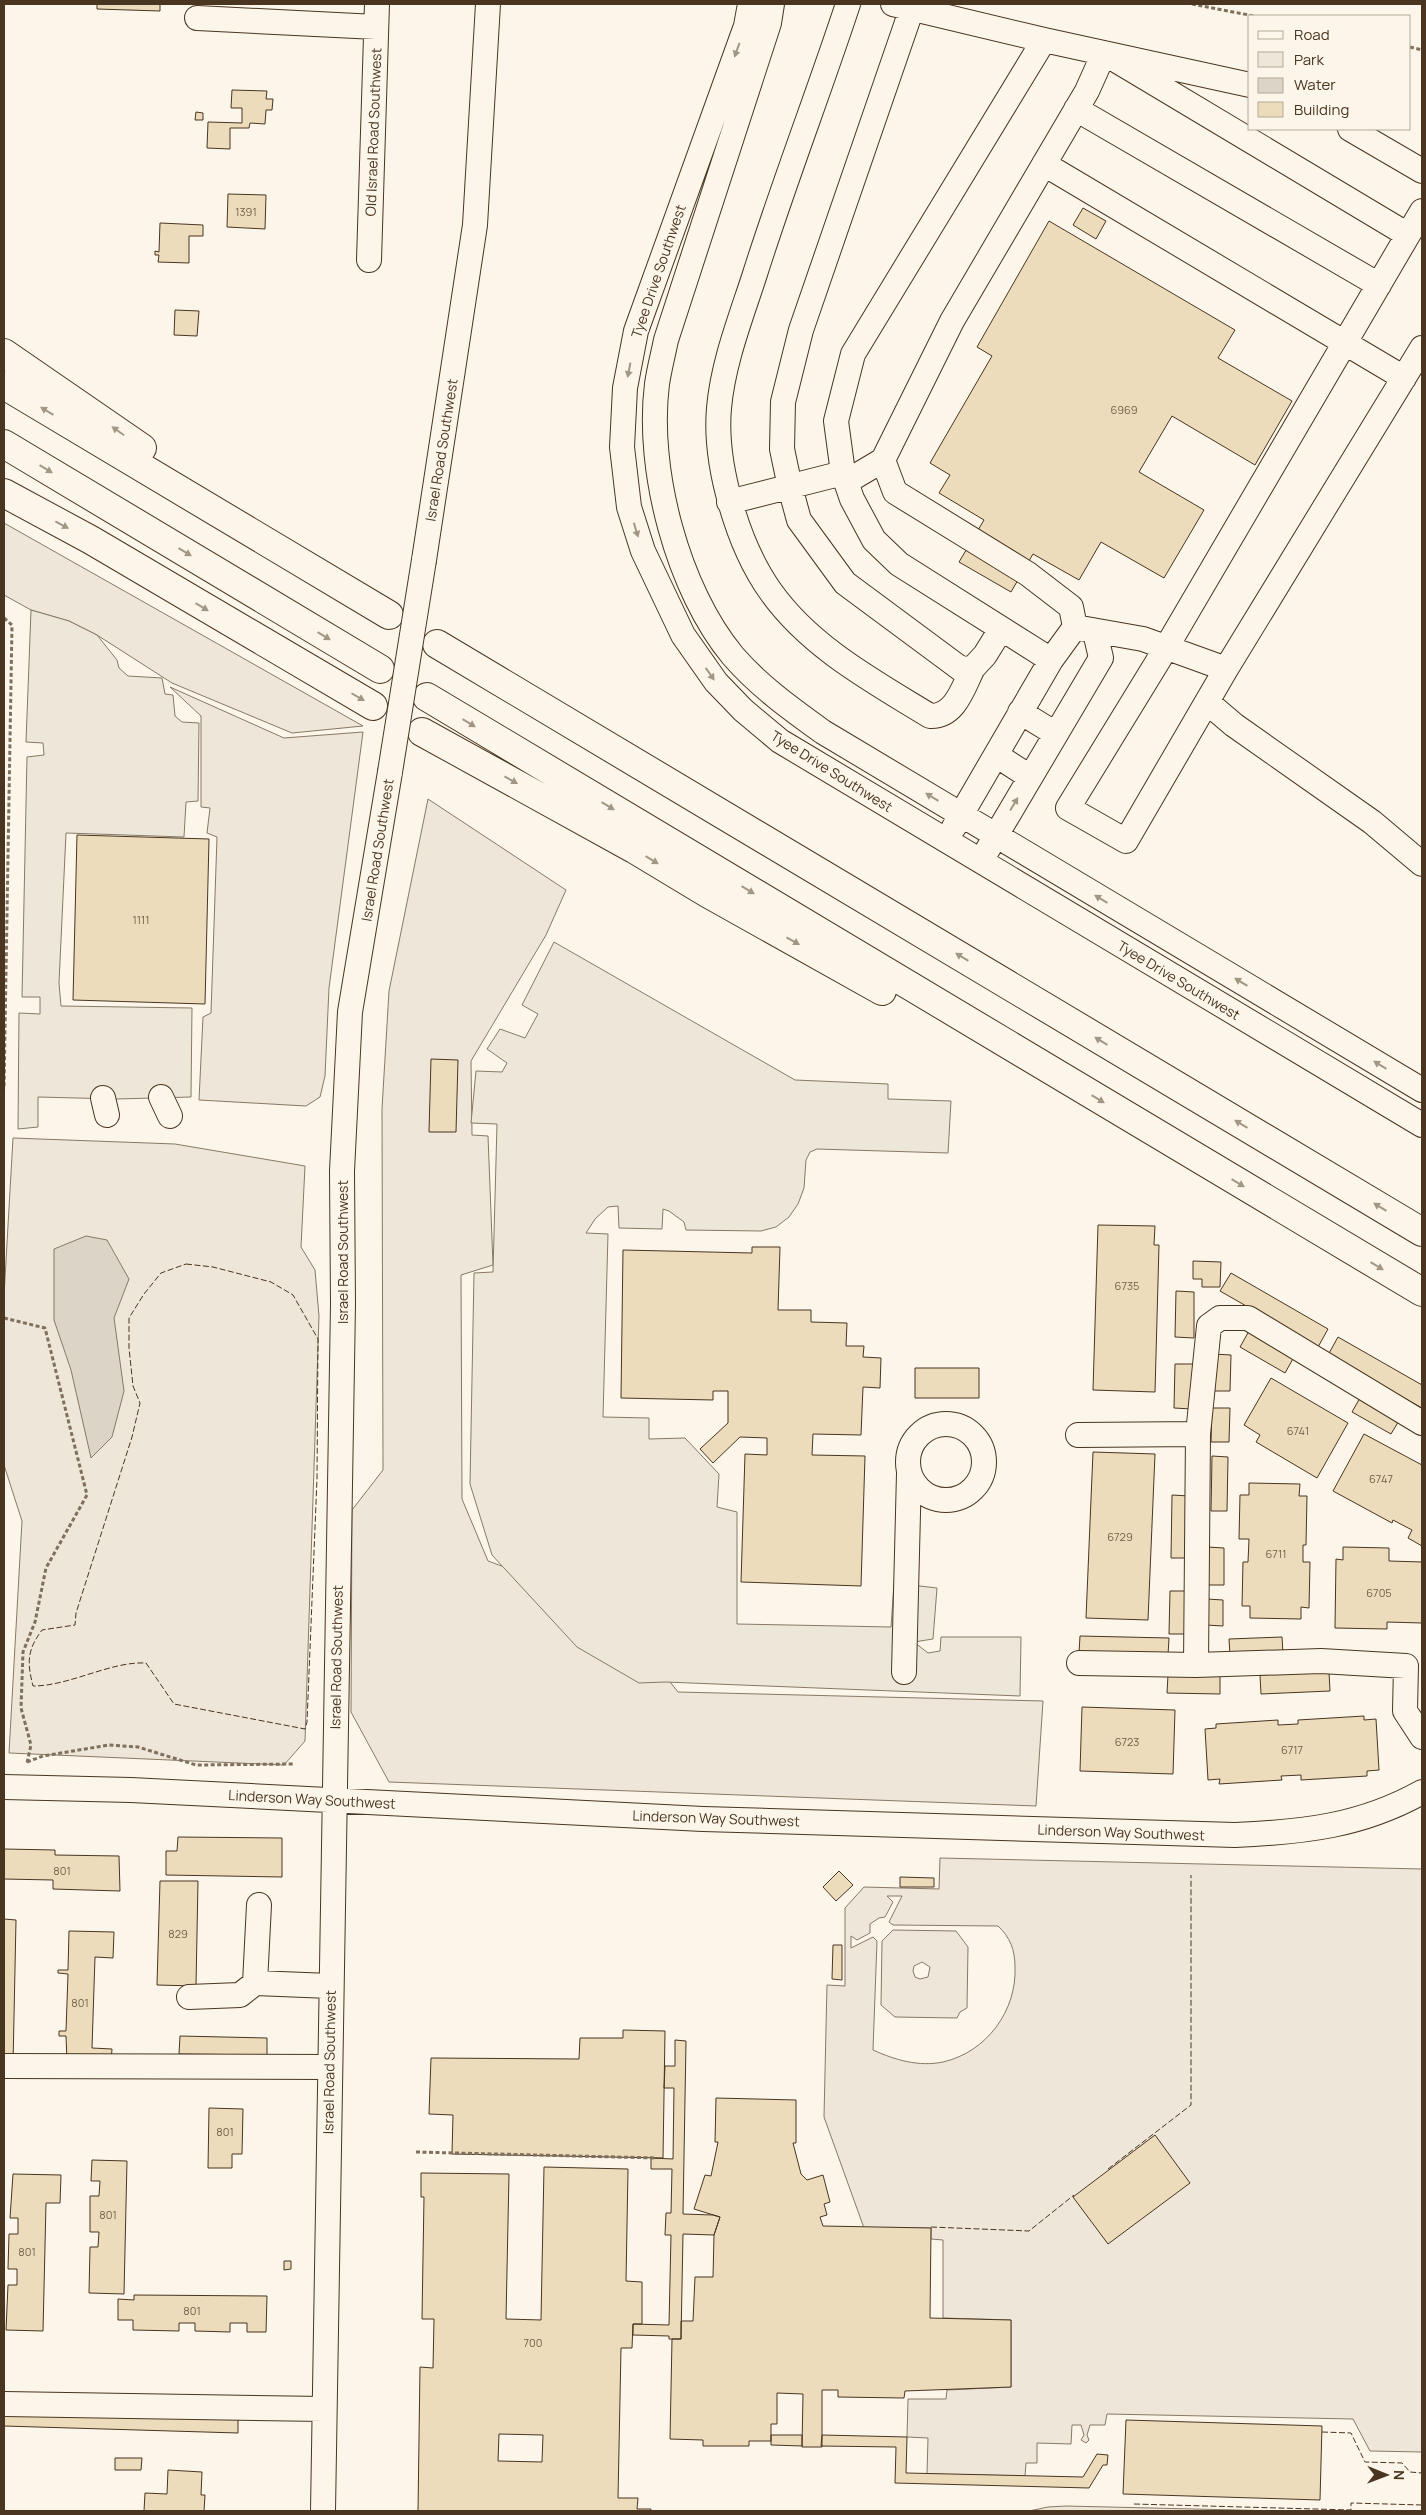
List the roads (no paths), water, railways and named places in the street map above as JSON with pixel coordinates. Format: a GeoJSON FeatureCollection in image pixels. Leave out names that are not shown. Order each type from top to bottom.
{"type":"FeatureCollection","features":[{"type":"Feature","properties":{"kind":"highway"},"geometry":{"type":"LineString","coordinates":[[4,352],[345,589]]}},
{"type":"Feature","properties":{"kind":"highway"},"geometry":{"type":"LineString","coordinates":[[4,385],[389,615]]}},
{"type":"Feature","properties":{"kind":"highway"},"geometry":{"type":"LineString","coordinates":[[4,444],[380,669]]}},
{"type":"Feature","properties":{"kind":"highway"},"geometry":{"type":"LineString","coordinates":[[4,493],[91,540],[373,706]]}},
{"type":"Feature","properties":{"kind":"highway"},"geometry":{"type":"LineString","coordinates":[[437,644],[1422,1232]]}},
{"type":"Feature","properties":{"kind":"highway"},"geometry":{"type":"LineString","coordinates":[[427,698],[1422,1292]]}},
{"type":"Feature","properties":{"kind":"highway"},"geometry":{"type":"LineString","coordinates":[[422,732],[634,849],[707,893],[873,986],[975,1038],[1056,1074]]}},
{"type":"Feature","properties":{"kind":"street","name":"Israel Road Southwest"},"geometry":{"type":"LineString","coordinates":[[323,2511],[333,1801],[343,1304],[342,1171],[350,1012],[424,560],[475,225],[488,4]]}},
{"type":"Feature","properties":{"kind":"street","name":"Tyee Drive Southwest"},"geometry":{"type":"LineString","coordinates":[[750,4],[746,26],[636,331],[625,388],[622,448],[629,507],[643,551],[683,635],[716,682],[743,710],[780,741],[1422,1125]]}},
{"type":"Feature","properties":{"kind":"street","name":"Tyee Drive Southwest"},"geometry":{"type":"LineString","coordinates":[[772,4],[769,22],[666,340],[657,386],[658,477],[670,528],[687,578],[707,617],[733,656],[769,692],[823,732],[1422,1090]]}},
{"type":"Feature","properties":{"kind":"street"},"geometry":{"type":"LineString","coordinates":[[848,4],[815,106],[766,241],[725,369],[719,411],[722,464],[730,502],[746,548],[771,592],[806,631],[839,658],[930,716],[941,716],[950,710],[973,668],[985,655],[1001,629]]}},
{"type":"Feature","properties":{"kind":"street"},"geometry":{"type":"LineString","coordinates":[[973,668],[961,669],[845,583],[800,520],[790,487],[782,448],[783,402],[801,330],[903,6],[1044,40],[1248,85]]}},
{"type":"Feature","properties":{"kind":"street"},"geometry":{"type":"LineString","coordinates":[[197,18],[377,15]]}},
{"type":"Feature","properties":{"kind":"street","name":"Old Israel Road Southwest"},"geometry":{"type":"LineString","coordinates":[[370,260],[377,15]]}},
{"type":"Feature","properties":{"kind":"street"},"geometry":{"type":"LineString","coordinates":[[1044,40],[853,354],[836,421],[845,477],[852,499],[874,540],[899,564],[1051,660]]}},
{"type":"Feature","properties":{"kind":"street"},"geometry":{"type":"LineString","coordinates":[[730,502],[790,487],[845,477],[883,460],[952,321],[1076,109],[1104,53]]}},
{"type":"Feature","properties":{"kind":"street"},"geometry":{"type":"LineString","coordinates":[[1104,53],[1408,235]]}},
{"type":"Feature","properties":{"kind":"street"},"geometry":{"type":"LineString","coordinates":[[1076,109],[1379,285]]}},
{"type":"Feature","properties":{"kind":"street"},"geometry":{"type":"LineString","coordinates":[[1352,130],[1422,171]]}},
{"type":"Feature","properties":{"kind":"street"},"geometry":{"type":"LineString","coordinates":[[1044,164],[1404,378]]}},
{"type":"Feature","properties":{"kind":"street"},"geometry":{"type":"LineString","coordinates":[[1422,211],[1166,648],[1068,808],[1126,841],[1226,669],[1422,348]]}},
{"type":"Feature","properties":{"kind":"street"},"geometry":{"type":"LineString","coordinates":[[883,460],[895,492],[1028,574],[1071,607],[1101,658],[980,861]]}},
{"type":"Feature","properties":{"kind":"street"},"geometry":{"type":"LineString","coordinates":[[946,841],[1051,660],[1085,629]]}},
{"type":"Feature","properties":{"kind":"street"},"geometry":{"type":"LineString","coordinates":[[1085,629],[1143,639],[1226,669]]}},
{"type":"Feature","properties":{"kind":"street"},"geometry":{"type":"LineString","coordinates":[[1207,702],[1234,725],[1372,822],[1422,864]]}},
{"type":"Feature","properties":{"kind":"street"},"geometry":{"type":"LineString","coordinates":[[1020,712],[1056,734]]}},
{"type":"Feature","properties":{"kind":"street"},"geometry":{"type":"LineString","coordinates":[[996,755],[1030,777]]}},
{"type":"Feature","properties":{"kind":"street"},"geometry":{"type":"LineString","coordinates":[[1196,1665],[1198,1434],[1209,1326],[1220,1318],[1248,1318],[1422,1423]]}},
{"type":"Feature","properties":{"kind":"street"},"geometry":{"type":"LineString","coordinates":[[1078,1435],[1198,1434]]}},
{"type":"Feature","properties":{"kind":"street"},"geometry":{"type":"LineString","coordinates":[[904,1672],[909,1473]]}},
{"type":"Feature","properties":{"kind":"street"},"geometry":{"type":"LineString","coordinates":[[1080,1663],[1196,1665],[1321,1661],[1414,1666],[1405,1711],[1422,1737]]}},
{"type":"Feature","properties":{"kind":"street","name":"Linderson Way Southwest"},"geometry":{"type":"LineString","coordinates":[[4,1787],[131,1790],[702,1819],[1236,1835],[1286,1833],[1333,1826],[1369,1816],[1422,1792]]}},
{"type":"Feature","properties":{"kind":"street"},"geometry":{"type":"LineString","coordinates":[[255,1983],[259,1905]]}},
{"type":"Feature","properties":{"kind":"street"},"geometry":{"type":"LineString","coordinates":[[189,1997],[240,1995],[255,1983],[330,1986]]}},
{"type":"Feature","properties":{"kind":"street"},"geometry":{"type":"LineString","coordinates":[[4,2066],[329,2067]]}},
{"type":"Feature","properties":{"kind":"street"},"geometry":{"type":"LineString","coordinates":[[4,2404],[324,2409]]}},
{"type":"Feature","properties":{"kind":"water"},"geometry":{"type":"Polygon","coordinates":[[[86,1236],[107,1240],[129,1279],[114,1318],[124,1391],[112,1437],[91,1458],[71,1370],[54,1320],[54,1249],[86,1236]]]}}]}
